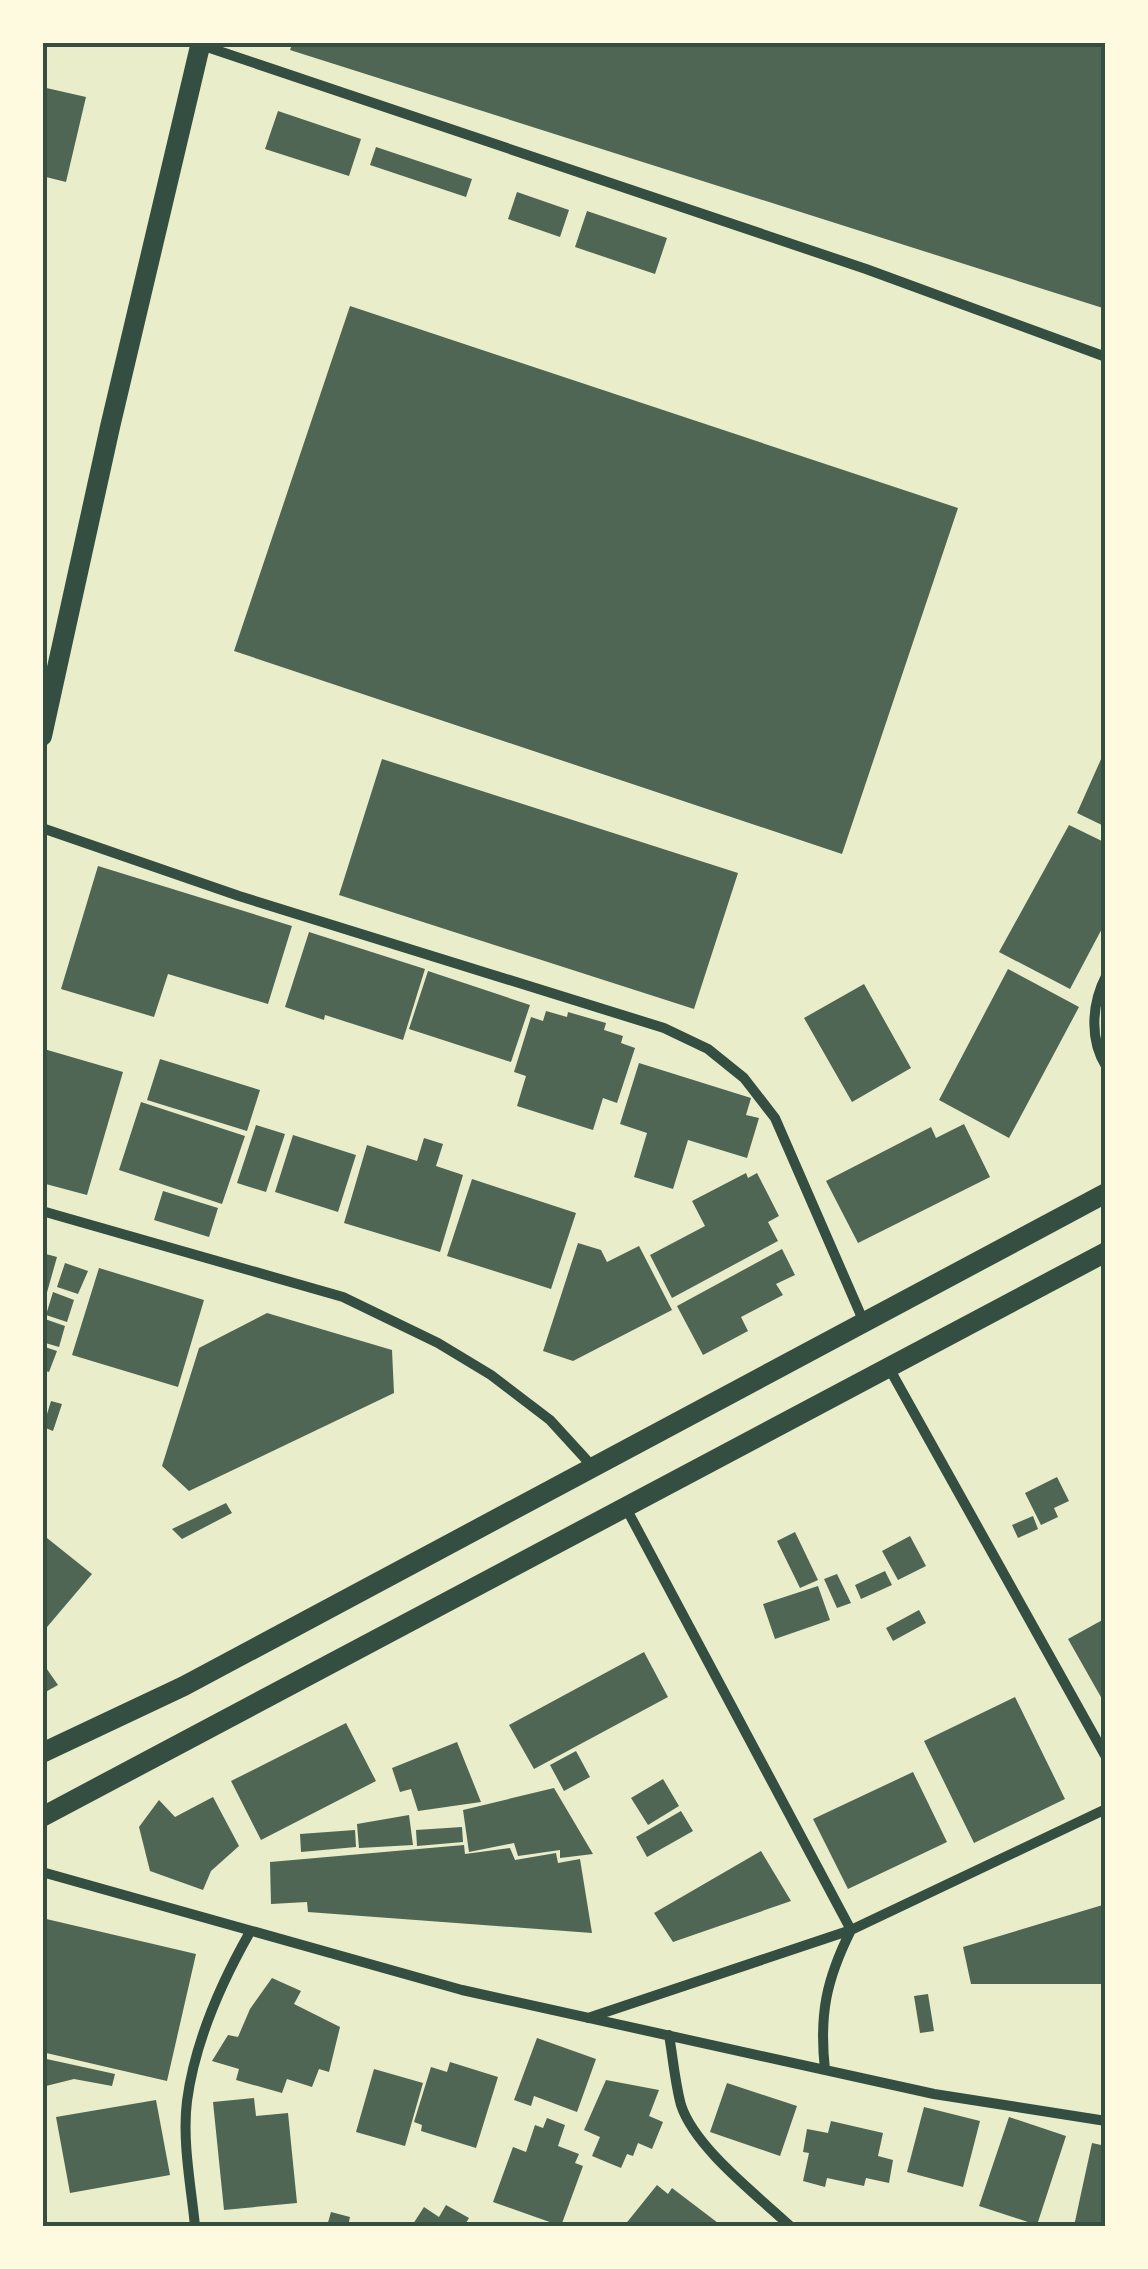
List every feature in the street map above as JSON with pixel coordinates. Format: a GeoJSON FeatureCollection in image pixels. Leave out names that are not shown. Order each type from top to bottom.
{"type":"FeatureCollection","features":[{"type":"Feature","properties":{"kind":"main road"},"geometry":{"type":"LineString","coordinates":[[42,736],[200,44]]}},
{"type":"Feature","properties":{"kind":"main road"},"geometry":{"type":"LineString","coordinates":[[42,1754],[184,1686],[1106,1193]]}},
{"type":"Feature","properties":{"kind":"main road"},"geometry":{"type":"LineString","coordinates":[[42,1818],[1106,1252]]}},
{"type":"Feature","properties":{"kind":"street"},"geometry":{"type":"LineString","coordinates":[[200,44],[866,269],[1106,357]]}},
{"type":"Feature","properties":{"kind":"street"},"geometry":{"type":"LineString","coordinates":[[42,828],[238,896],[664,1028],[708,1049],[744,1078],[775,1118],[863,1320]]}},
{"type":"Feature","properties":{"kind":"street"},"geometry":{"type":"LineString","coordinates":[[1106,976],[1094,1011],[1094,1033],[1106,1066]]}},
{"type":"Feature","properties":{"kind":"street"},"geometry":{"type":"LineString","coordinates":[[42,1211],[344,1297],[438,1343],[491,1375],[550,1420],[593,1467]]}},
{"type":"Feature","properties":{"kind":"street"},"geometry":{"type":"LineString","coordinates":[[889,1367],[1106,1757]]}},
{"type":"Feature","properties":{"kind":"street"},"geometry":{"type":"LineString","coordinates":[[626,1508],[850,1930]]}},
{"type":"Feature","properties":{"kind":"street"},"geometry":{"type":"LineString","coordinates":[[587,2018],[850,1930],[1106,1809]]}},
{"type":"Feature","properties":{"kind":"street"},"geometry":{"type":"LineString","coordinates":[[42,1872],[462,1990],[934,2094],[1106,2121]]}},
{"type":"Feature","properties":{"kind":"street"},"geometry":{"type":"LineString","coordinates":[[825,2070],[822,2014],[836,1959],[850,1930]]}},
{"type":"Feature","properties":{"kind":"street"},"geometry":{"type":"LineString","coordinates":[[195,2226],[187,2104],[209,2017],[230,1966],[250,1932]]}},
{"type":"Feature","properties":{"kind":"street"},"geometry":{"type":"LineString","coordinates":[[669,2035],[682,2107],[691,2124],[712,2151],[790,2226]]}},
{"type":"Feature","properties":{"kind":"building"},"geometry":{"type":"Polygon","coordinates":[[[293,42],[1106,42],[1106,309],[290,50],[293,42]]]}},
{"type":"Feature","properties":{"kind":"building"},"geometry":{"type":"Polygon","coordinates":[[[42,87],[86,97],[66,182],[42,176],[42,87]]]}},
{"type":"Feature","properties":{"kind":"building"},"geometry":{"type":"Polygon","coordinates":[[[278,111],[361,139],[349,176],[265,149],[278,111]]]}},
{"type":"Feature","properties":{"kind":"building"},"geometry":{"type":"Polygon","coordinates":[[[376,147],[472,179],[466,197],[370,165],[376,147]]]}},
{"type":"Feature","properties":{"kind":"building"},"geometry":{"type":"Polygon","coordinates":[[[517,192],[569,210],[560,237],[508,219],[517,192]]]}},
{"type":"Feature","properties":{"kind":"building"},"geometry":{"type":"Polygon","coordinates":[[[587,211],[667,238],[655,274],[575,247],[587,211]]]}},
{"type":"Feature","properties":{"kind":"building"},"geometry":{"type":"Polygon","coordinates":[[[350,306],[958,508],[842,854],[234,651],[350,306]]]}},
{"type":"Feature","properties":{"kind":"building"},"geometry":{"type":"Polygon","coordinates":[[[1106,748],[1106,827],[1077,813],[1106,748]]]}},
{"type":"Feature","properties":{"kind":"building"},"geometry":{"type":"Polygon","coordinates":[[[382,759],[738,873],[694,1009],[339,895],[382,759]]]}},
{"type":"Feature","properties":{"kind":"building"},"geometry":{"type":"Polygon","coordinates":[[[1069,825],[1106,843],[1106,921],[1070,989],[999,952],[1069,825]]]}},
{"type":"Feature","properties":{"kind":"building"},"geometry":{"type":"Polygon","coordinates":[[[98,866],[292,926],[268,1004],[168,974],[154,1017],[61,989],[98,866]]]}},
{"type":"Feature","properties":{"kind":"building"},"geometry":{"type":"Polygon","coordinates":[[[309,932],[425,969],[403,1040],[325,1015],[324,1020],[285,1007],[309,932]]]}},
{"type":"Feature","properties":{"kind":"building"},"geometry":{"type":"Polygon","coordinates":[[[1008,969],[1079,1007],[1009,1138],[939,1100],[1008,969]]]}},
{"type":"Feature","properties":{"kind":"building"},"geometry":{"type":"Polygon","coordinates":[[[428,971],[530,1005],[511,1062],[409,1029],[428,971]]]}},
{"type":"Feature","properties":{"kind":"building"},"geometry":{"type":"Polygon","coordinates":[[[864,984],[911,1068],[852,1102],[804,1018],[864,984]]]}},
{"type":"Feature","properties":{"kind":"building"},"geometry":{"type":"Polygon","coordinates":[[[546,1011],[567,1017],[568,1012],[606,1023],[604,1030],[623,1036],[621,1043],[635,1048],[617,1103],[603,1098],[593,1130],[517,1106],[526,1076],[514,1072],[531,1017],[543,1021],[546,1011]]]}},
{"type":"Feature","properties":{"kind":"building"},"geometry":{"type":"Polygon","coordinates":[[[44,1049],[123,1072],[87,1195],[42,1183],[44,1049]]]}},
{"type":"Feature","properties":{"kind":"building"},"geometry":{"type":"Polygon","coordinates":[[[160,1059],[260,1090],[247,1131],[147,1100],[160,1059]]]}},
{"type":"Feature","properties":{"kind":"building"},"geometry":{"type":"Polygon","coordinates":[[[639,1063],[751,1098],[746,1115],[759,1118],[747,1158],[688,1140],[673,1189],[634,1177],[647,1133],[620,1124],[639,1063]]]}},
{"type":"Feature","properties":{"kind":"building"},"geometry":{"type":"Polygon","coordinates":[[[141,1102],[245,1136],[222,1204],[119,1170],[141,1102]]]}},
{"type":"Feature","properties":{"kind":"building"},"geometry":{"type":"Polygon","coordinates":[[[964,1124],[990,1177],[858,1243],[826,1181],[931,1127],[936,1138],[964,1124]]]}},
{"type":"Feature","properties":{"kind":"building"},"geometry":{"type":"Polygon","coordinates":[[[256,1125],[285,1134],[266,1192],[237,1183],[256,1125]]]}},
{"type":"Feature","properties":{"kind":"building"},"geometry":{"type":"Polygon","coordinates":[[[293,1135],[356,1155],[338,1212],[275,1192],[293,1135]]]}},
{"type":"Feature","properties":{"kind":"building"},"geometry":{"type":"Polygon","coordinates":[[[424,1138],[443,1144],[436,1166],[463,1175],[440,1252],[344,1223],[367,1145],[417,1161],[424,1138]]]}},
{"type":"Feature","properties":{"kind":"building"},"geometry":{"type":"Polygon","coordinates":[[[746,1173],[748,1178],[757,1173],[779,1216],[768,1222],[778,1241],[672,1298],[650,1255],[705,1226],[692,1201],[746,1173]]]}},
{"type":"Feature","properties":{"kind":"building"},"geometry":{"type":"Polygon","coordinates":[[[472,1179],[576,1213],[551,1289],[447,1256],[472,1179]]]}},
{"type":"Feature","properties":{"kind":"building"},"geometry":{"type":"Polygon","coordinates":[[[163,1191],[218,1208],[209,1237],[154,1220],[163,1191]]]}},
{"type":"Feature","properties":{"kind":"building"},"geometry":{"type":"Polygon","coordinates":[[[578,1243],[601,1250],[607,1262],[639,1246],[672,1310],[573,1361],[543,1351],[578,1243]]]}},
{"type":"Feature","properties":{"kind":"building"},"geometry":{"type":"Polygon","coordinates":[[[782,1249],[795,1275],[776,1284],[783,1295],[741,1317],[748,1331],[703,1355],[677,1306],[782,1249]]]}},
{"type":"Feature","properties":{"kind":"building"},"geometry":{"type":"Polygon","coordinates":[[[42,1253],[57,1257],[44,1303],[42,1303],[42,1253]]]}},
{"type":"Feature","properties":{"kind":"building"},"geometry":{"type":"Polygon","coordinates":[[[65,1263],[88,1271],[78,1294],[57,1287],[65,1263]]]}},
{"type":"Feature","properties":{"kind":"building"},"geometry":{"type":"Polygon","coordinates":[[[99,1268],[204,1300],[178,1387],[72,1355],[99,1268]]]}},
{"type":"Feature","properties":{"kind":"building"},"geometry":{"type":"Polygon","coordinates":[[[53,1292],[74,1300],[67,1322],[46,1315],[53,1292]]]}},
{"type":"Feature","properties":{"kind":"building"},"geometry":{"type":"Polygon","coordinates":[[[267,1313],[392,1350],[394,1393],[189,1491],[162,1466],[199,1348],[267,1313]]]}},
{"type":"Feature","properties":{"kind":"building"},"geometry":{"type":"Polygon","coordinates":[[[42,1318],[65,1326],[59,1347],[42,1342],[42,1318]]]}},
{"type":"Feature","properties":{"kind":"building"},"geometry":{"type":"Polygon","coordinates":[[[42,1346],[57,1351],[49,1372],[42,1370],[42,1346]]]}},
{"type":"Feature","properties":{"kind":"building"},"geometry":{"type":"Polygon","coordinates":[[[51,1401],[62,1404],[53,1431],[43,1427],[51,1401]]]}},
{"type":"Feature","properties":{"kind":"building"},"geometry":{"type":"Polygon","coordinates":[[[1057,1477],[1069,1501],[1054,1508],[1058,1517],[1041,1525],[1025,1493],[1057,1477]]]}},
{"type":"Feature","properties":{"kind":"building"},"geometry":{"type":"Polygon","coordinates":[[[226,1503],[232,1513],[182,1539],[172,1529],[226,1503]]]}},
{"type":"Feature","properties":{"kind":"building"},"geometry":{"type":"Polygon","coordinates":[[[1033,1516],[1038,1529],[1018,1538],[1012,1525],[1033,1516]]]}},
{"type":"Feature","properties":{"kind":"building"},"geometry":{"type":"Polygon","coordinates":[[[795,1532],[818,1580],[800,1588],[777,1541],[795,1532]]]}},
{"type":"Feature","properties":{"kind":"building"},"geometry":{"type":"Polygon","coordinates":[[[42,1534],[92,1574],[42,1633],[42,1534]]]}},
{"type":"Feature","properties":{"kind":"building"},"geometry":{"type":"Polygon","coordinates":[[[910,1536],[926,1566],[898,1580],[882,1551],[910,1536]]]}},
{"type":"Feature","properties":{"kind":"building"},"geometry":{"type":"Polygon","coordinates":[[[885,1571],[892,1585],[861,1599],[855,1585],[885,1571]]]}},
{"type":"Feature","properties":{"kind":"building"},"geometry":{"type":"Polygon","coordinates":[[[837,1574],[851,1603],[837,1608],[824,1579],[837,1574]]]}},
{"type":"Feature","properties":{"kind":"building"},"geometry":{"type":"Polygon","coordinates":[[[818,1586],[830,1620],[775,1639],[763,1604],[818,1586]]]}},
{"type":"Feature","properties":{"kind":"building"},"geometry":{"type":"Polygon","coordinates":[[[919,1610],[926,1623],[893,1641],[886,1628],[919,1610]]]}},
{"type":"Feature","properties":{"kind":"building"},"geometry":{"type":"Polygon","coordinates":[[[1106,1618],[1106,1706],[1068,1639],[1106,1618]]]}},
{"type":"Feature","properties":{"kind":"building"},"geometry":{"type":"Polygon","coordinates":[[[644,1652],[668,1697],[534,1769],[509,1725],[644,1652]]]}},
{"type":"Feature","properties":{"kind":"building"},"geometry":{"type":"Polygon","coordinates":[[[42,1662],[58,1685],[42,1694],[42,1662]]]}},
{"type":"Feature","properties":{"kind":"building"},"geometry":{"type":"Polygon","coordinates":[[[1015,1697],[1065,1799],[974,1843],[924,1741],[1015,1697]]]}},
{"type":"Feature","properties":{"kind":"building"},"geometry":{"type":"Polygon","coordinates":[[[346,1723],[376,1781],[261,1840],[231,1781],[346,1723]]]}},
{"type":"Feature","properties":{"kind":"building"},"geometry":{"type":"Polygon","coordinates":[[[457,1742],[481,1802],[418,1811],[411,1789],[400,1792],[392,1768],[457,1742]]]}},
{"type":"Feature","properties":{"kind":"building"},"geometry":{"type":"Polygon","coordinates":[[[576,1751],[590,1777],[564,1791],[550,1765],[576,1751]]]}},
{"type":"Feature","properties":{"kind":"building"},"geometry":{"type":"Polygon","coordinates":[[[913,1772],[947,1842],[848,1889],[813,1819],[913,1772]]]}},
{"type":"Feature","properties":{"kind":"building"},"geometry":{"type":"Polygon","coordinates":[[[663,1779],[679,1806],[648,1825],[631,1798],[663,1779]]]}},
{"type":"Feature","properties":{"kind":"building"},"geometry":{"type":"Polygon","coordinates":[[[554,1788],[593,1854],[560,1858],[560,1850],[518,1856],[514,1843],[469,1852],[463,1810],[554,1788]]]}},
{"type":"Feature","properties":{"kind":"building"},"geometry":{"type":"Polygon","coordinates":[[[213,1797],[239,1846],[211,1871],[203,1890],[150,1871],[139,1827],[159,1800],[175,1817],[213,1797]]]}},
{"type":"Feature","properties":{"kind":"building"},"geometry":{"type":"Polygon","coordinates":[[[681,1811],[693,1831],[647,1857],[636,1837],[681,1811]]]}},
{"type":"Feature","properties":{"kind":"building"},"geometry":{"type":"Polygon","coordinates":[[[409,1815],[413,1845],[359,1848],[357,1824],[409,1815]]]}},
{"type":"Feature","properties":{"kind":"building"},"geometry":{"type":"Polygon","coordinates":[[[462,1827],[463,1842],[417,1846],[416,1830],[462,1827]]]}},
{"type":"Feature","properties":{"kind":"building"},"geometry":{"type":"Polygon","coordinates":[[[355,1830],[356,1847],[301,1852],[300,1834],[355,1830]]]}},
{"type":"Feature","properties":{"kind":"building"},"geometry":{"type":"Polygon","coordinates":[[[464,1845],[465,1854],[510,1848],[515,1860],[556,1853],[558,1863],[580,1859],[592,1933],[308,1912],[307,1902],[271,1904],[270,1862],[464,1845]]]}},
{"type":"Feature","properties":{"kind":"building"},"geometry":{"type":"Polygon","coordinates":[[[761,1851],[791,1901],[673,1942],[654,1913],[761,1851]]]}},
{"type":"Feature","properties":{"kind":"building"},"geometry":{"type":"Polygon","coordinates":[[[1106,1904],[1106,1984],[971,1984],[963,1947],[1106,1904]]]}},
{"type":"Feature","properties":{"kind":"building"},"geometry":{"type":"Polygon","coordinates":[[[42,1918],[196,1954],[167,2081],[42,2052],[42,1918]]]}},
{"type":"Feature","properties":{"kind":"building"},"geometry":{"type":"Polygon","coordinates":[[[272,1978],[301,1991],[294,2004],[340,2027],[329,2072],[319,2069],[312,2087],[287,2079],[282,2093],[236,2080],[239,2069],[212,2061],[228,2035],[238,2037],[250,2009],[272,1978]]]}},
{"type":"Feature","properties":{"kind":"building"},"geometry":{"type":"Polygon","coordinates":[[[928,1994],[934,2031],[920,2033],[914,1996],[928,1994]]]}},
{"type":"Feature","properties":{"kind":"building"},"geometry":{"type":"Polygon","coordinates":[[[537,2038],[596,2059],[577,2112],[534,2096],[531,2106],[514,2100],[537,2038]]]}},
{"type":"Feature","properties":{"kind":"building"},"geometry":{"type":"Polygon","coordinates":[[[42,2058],[115,2074],[112,2086],[74,2079],[42,2087],[42,2058]]]}},
{"type":"Feature","properties":{"kind":"building"},"geometry":{"type":"Polygon","coordinates":[[[450,2062],[498,2077],[476,2148],[421,2131],[422,2125],[414,2122],[431,2067],[447,2072],[450,2062]]]}},
{"type":"Feature","properties":{"kind":"building"},"geometry":{"type":"Polygon","coordinates":[[[374,2069],[423,2083],[405,2146],[356,2132],[374,2069]]]}},
{"type":"Feature","properties":{"kind":"building"},"geometry":{"type":"Polygon","coordinates":[[[606,2080],[659,2090],[649,2116],[663,2122],[652,2149],[638,2143],[633,2156],[627,2154],[621,2168],[592,2156],[600,2137],[584,2130],[606,2080]]]}},
{"type":"Feature","properties":{"kind":"building"},"geometry":{"type":"Polygon","coordinates":[[[727,2083],[797,2106],[780,2156],[710,2132],[727,2083]]]}},
{"type":"Feature","properties":{"kind":"building"},"geometry":{"type":"Polygon","coordinates":[[[254,2098],[256,2116],[288,2113],[297,2203],[224,2210],[213,2102],[254,2098]]]}},
{"type":"Feature","properties":{"kind":"building"},"geometry":{"type":"Polygon","coordinates":[[[156,2100],[170,2175],[70,2193],[56,2117],[156,2100]]]}},
{"type":"Feature","properties":{"kind":"building"},"geometry":{"type":"Polygon","coordinates":[[[924,2107],[980,2121],[963,2187],[907,2172],[924,2107]]]}},
{"type":"Feature","properties":{"kind":"building"},"geometry":{"type":"Polygon","coordinates":[[[1009,2117],[1066,2136],[1037,2225],[979,2206],[1009,2117]]]}},
{"type":"Feature","properties":{"kind":"building"},"geometry":{"type":"Polygon","coordinates":[[[547,2118],[565,2125],[558,2146],[579,2154],[575,2163],[583,2166],[561,2226],[493,2202],[513,2147],[526,2152],[535,2125],[543,2128],[547,2118]]]}},
{"type":"Feature","properties":{"kind":"building"},"geometry":{"type":"Polygon","coordinates":[[[831,2121],[883,2133],[878,2156],[893,2160],[889,2183],[866,2178],[864,2186],[827,2178],[825,2187],[803,2181],[809,2153],[803,2152],[807,2129],[828,2133],[831,2121]]]}},
{"type":"Feature","properties":{"kind":"building"},"geometry":{"type":"Polygon","coordinates":[[[1092,2143],[1106,2146],[1106,2226],[1074,2226],[1092,2143]]]}},
{"type":"Feature","properties":{"kind":"building"},"geometry":{"type":"Polygon","coordinates":[[[657,2185],[668,2194],[672,2188],[722,2226],[624,2226],[657,2185]]]}},
{"type":"Feature","properties":{"kind":"building"},"geometry":{"type":"Polygon","coordinates":[[[446,2205],[469,2218],[464,2226],[413,2224],[424,2207],[439,2217],[446,2205]]]}},
{"type":"Feature","properties":{"kind":"building"},"geometry":{"type":"Polygon","coordinates":[[[331,2212],[350,2217],[348,2226],[327,2226],[331,2212]]]}}]}
